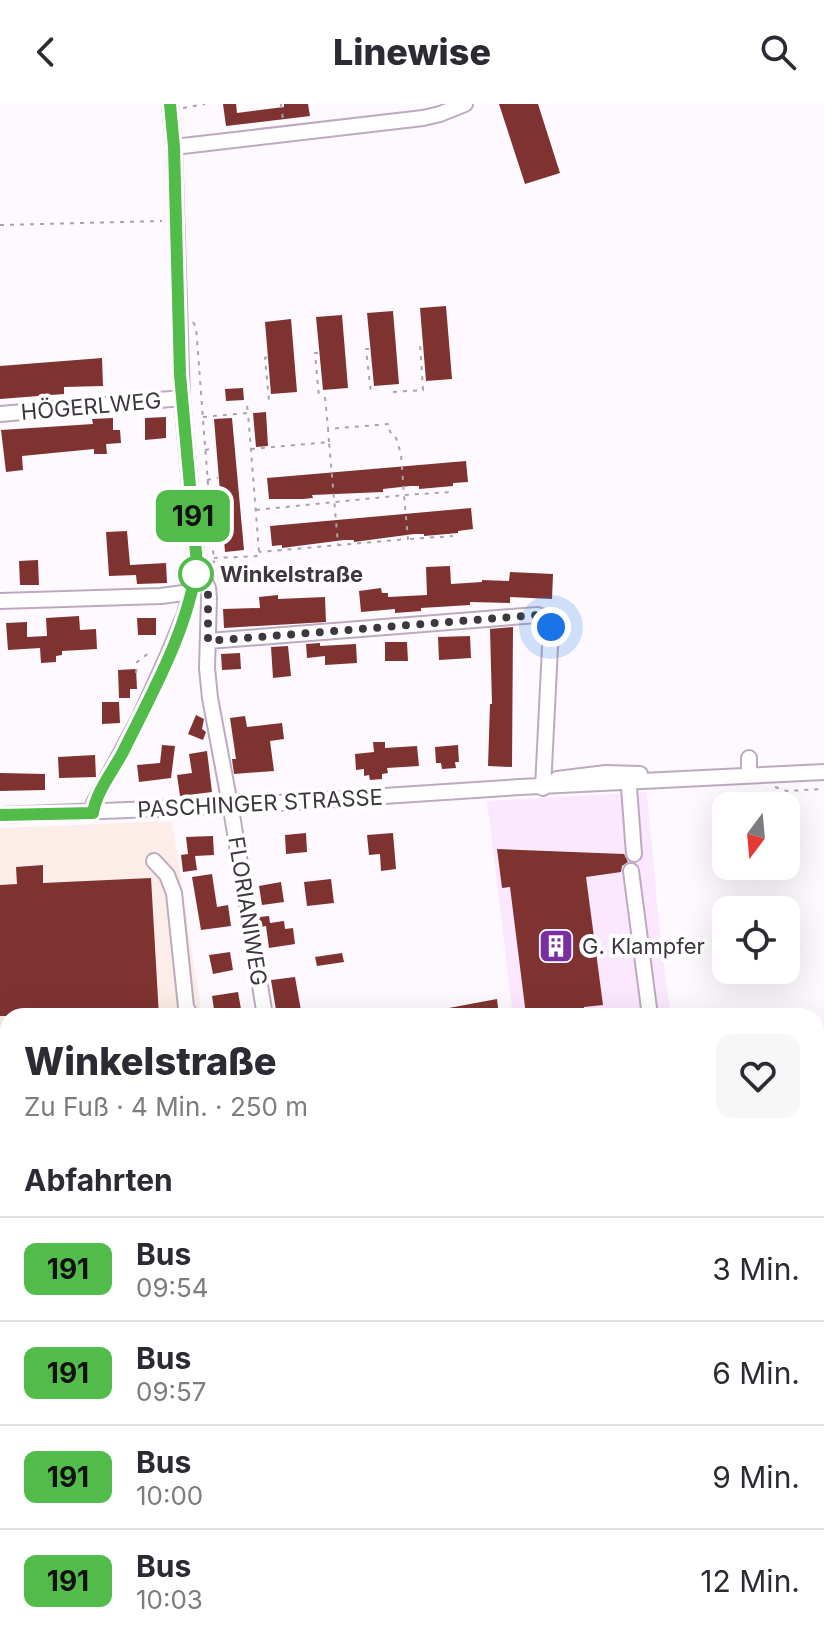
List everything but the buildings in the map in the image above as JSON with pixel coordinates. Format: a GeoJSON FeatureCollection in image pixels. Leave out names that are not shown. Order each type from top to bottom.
{"type":"FeatureCollection","features":[{"type":"Feature","properties":{"kind":"street"},"geometry":{"type":"LineString","coordinates":[[174,147],[423,118],[465,104]]}},
{"type":"Feature","properties":{"kind":"street"},"geometry":{"type":"LineString","coordinates":[[93,813],[94,803],[159,676],[185,614],[197,564],[182,398],[173,106]]}},
{"type":"Feature","properties":{"kind":"street","name":"HÖGERLWEG"},"geometry":{"type":"LineString","coordinates":[[0,414],[182,398]]}},
{"type":"Feature","properties":{"kind":"street"},"geometry":{"type":"LineString","coordinates":[[197,564],[208,588],[210,698],[230,806]]}},
{"type":"Feature","properties":{"kind":"street"},"geometry":{"type":"LineString","coordinates":[[0,601],[161,596],[191,592]]}},
{"type":"Feature","properties":{"kind":"street"},"geometry":{"type":"LineString","coordinates":[[208,641],[537,615],[544,617],[551,627],[544,784]]}},
{"type":"Feature","properties":{"kind":"street"},"geometry":{"type":"LineString","coordinates":[[749,758],[757,774]]}},
{"type":"Feature","properties":{"kind":"street","name":"PASCHINGER STRASSE"},"geometry":{"type":"LineString","coordinates":[[0,815],[230,806],[520,787],[586,775],[629,778],[824,772]]}},
{"type":"Feature","properties":{"kind":"street"},"geometry":{"type":"LineString","coordinates":[[629,778],[634,854]]}},
{"type":"Feature","properties":{"kind":"street","name":"FLORIANIWEG"},"geometry":{"type":"LineString","coordinates":[[230,806],[264,1008]]}},
{"type":"Feature","properties":{"kind":"street"},"geometry":{"type":"LineString","coordinates":[[154,861],[167,875],[174,893],[187,1008]]}},
{"type":"Feature","properties":{"kind":"street"},"geometry":{"type":"LineString","coordinates":[[631,871],[649,1008]]}},
{"type":"Feature","properties":{"kind":"path"},"geometry":{"type":"LineString","coordinates":[[173,106],[205,104]]}},
{"type":"Feature","properties":{"kind":"path"},"geometry":{"type":"LineString","coordinates":[[281,104],[285,133]]}},
{"type":"Feature","properties":{"kind":"path"},"geometry":{"type":"LineString","coordinates":[[0,225],[176,221]]}},
{"type":"Feature","properties":{"kind":"path"},"geometry":{"type":"LineString","coordinates":[[195,322],[214,563]]}},
{"type":"Feature","properties":{"kind":"path"},"geometry":{"type":"LineString","coordinates":[[393,392],[423,390],[420,343]]}},
{"type":"Feature","properties":{"kind":"path"},"geometry":{"type":"LineString","coordinates":[[369,349],[366,349],[371,393]]}},
{"type":"Feature","properties":{"kind":"path"},"geometry":{"type":"LineString","coordinates":[[318,353],[315,353],[319,397]]}},
{"type":"Feature","properties":{"kind":"path"},"geometry":{"type":"LineString","coordinates":[[267,357],[269,401]]}},
{"type":"Feature","properties":{"kind":"path"},"geometry":{"type":"LineString","coordinates":[[325,397],[338,545]]}},
{"type":"Feature","properties":{"kind":"path"},"geometry":{"type":"LineString","coordinates":[[214,558],[259,556],[247,406]]}},
{"type":"Feature","properties":{"kind":"path"},"geometry":{"type":"LineString","coordinates":[[202,417],[248,413]]}},
{"type":"Feature","properties":{"kind":"path"},"geometry":{"type":"LineString","coordinates":[[328,429],[389,424],[401,454],[408,539]]}},
{"type":"Feature","properties":{"kind":"path"},"geometry":{"type":"LineString","coordinates":[[251,449],[329,442]]}},
{"type":"Feature","properties":{"kind":"path"},"geometry":{"type":"LineString","coordinates":[[205,450],[215,448]]}},
{"type":"Feature","properties":{"kind":"path"},"geometry":{"type":"LineString","coordinates":[[207,480],[218,478]]}},
{"type":"Feature","properties":{"kind":"path"},"geometry":{"type":"LineString","coordinates":[[256,510],[451,492]]}},
{"type":"Feature","properties":{"kind":"path"},"geometry":{"type":"LineString","coordinates":[[210,508],[221,507]]}},
{"type":"Feature","properties":{"kind":"path"},"geometry":{"type":"LineString","coordinates":[[212,537],[224,536]]}},
{"type":"Feature","properties":{"kind":"path"},"geometry":{"type":"LineString","coordinates":[[259,552],[453,536]]}},
{"type":"Feature","properties":{"kind":"path"},"geometry":{"type":"LineString","coordinates":[[136,673],[137,662],[150,652]]}},
{"type":"Feature","properties":{"kind":"path"},"geometry":{"type":"LineString","coordinates":[[757,774],[777,789],[824,789]]}},
{"type":"Feature","properties":{"kind":"shaded area"},"geometry":{"type":"Polygon","coordinates":[[[647,792],[670,1008],[512,1008],[487,801],[647,792]]]}},
{"type":"Feature","properties":{"kind":"shaded area"},"geometry":{"type":"Polygon","coordinates":[[[172,821],[201,1008],[0,1008],[0,828],[172,821]]]}},
{"type":"Feature","properties":{"kind":"bus line","name":"191"},"geometry":{"type":"LineString","coordinates":[[0,815],[93,813],[94,803],[140,717],[168,655],[185,614],[196,574],[178,329],[174,147],[170,104]]}},
{"type":"Feature","properties":{"kind":"place","name":"Winkelstraße"},"geometry":{"type":"Point","coordinates":[196,574]}},
{"type":"Feature","properties":{"kind":"place","name":"G. Klampfer"},"geometry":{"type":"Point","coordinates":[556,946]}},
{"type":"Feature","properties":{"kind":"route"},"geometry":{"type":"LineString","coordinates":[[196,574],[197,564],[208,588],[208,641],[537,615],[549,621],[551,627]]}}]}
